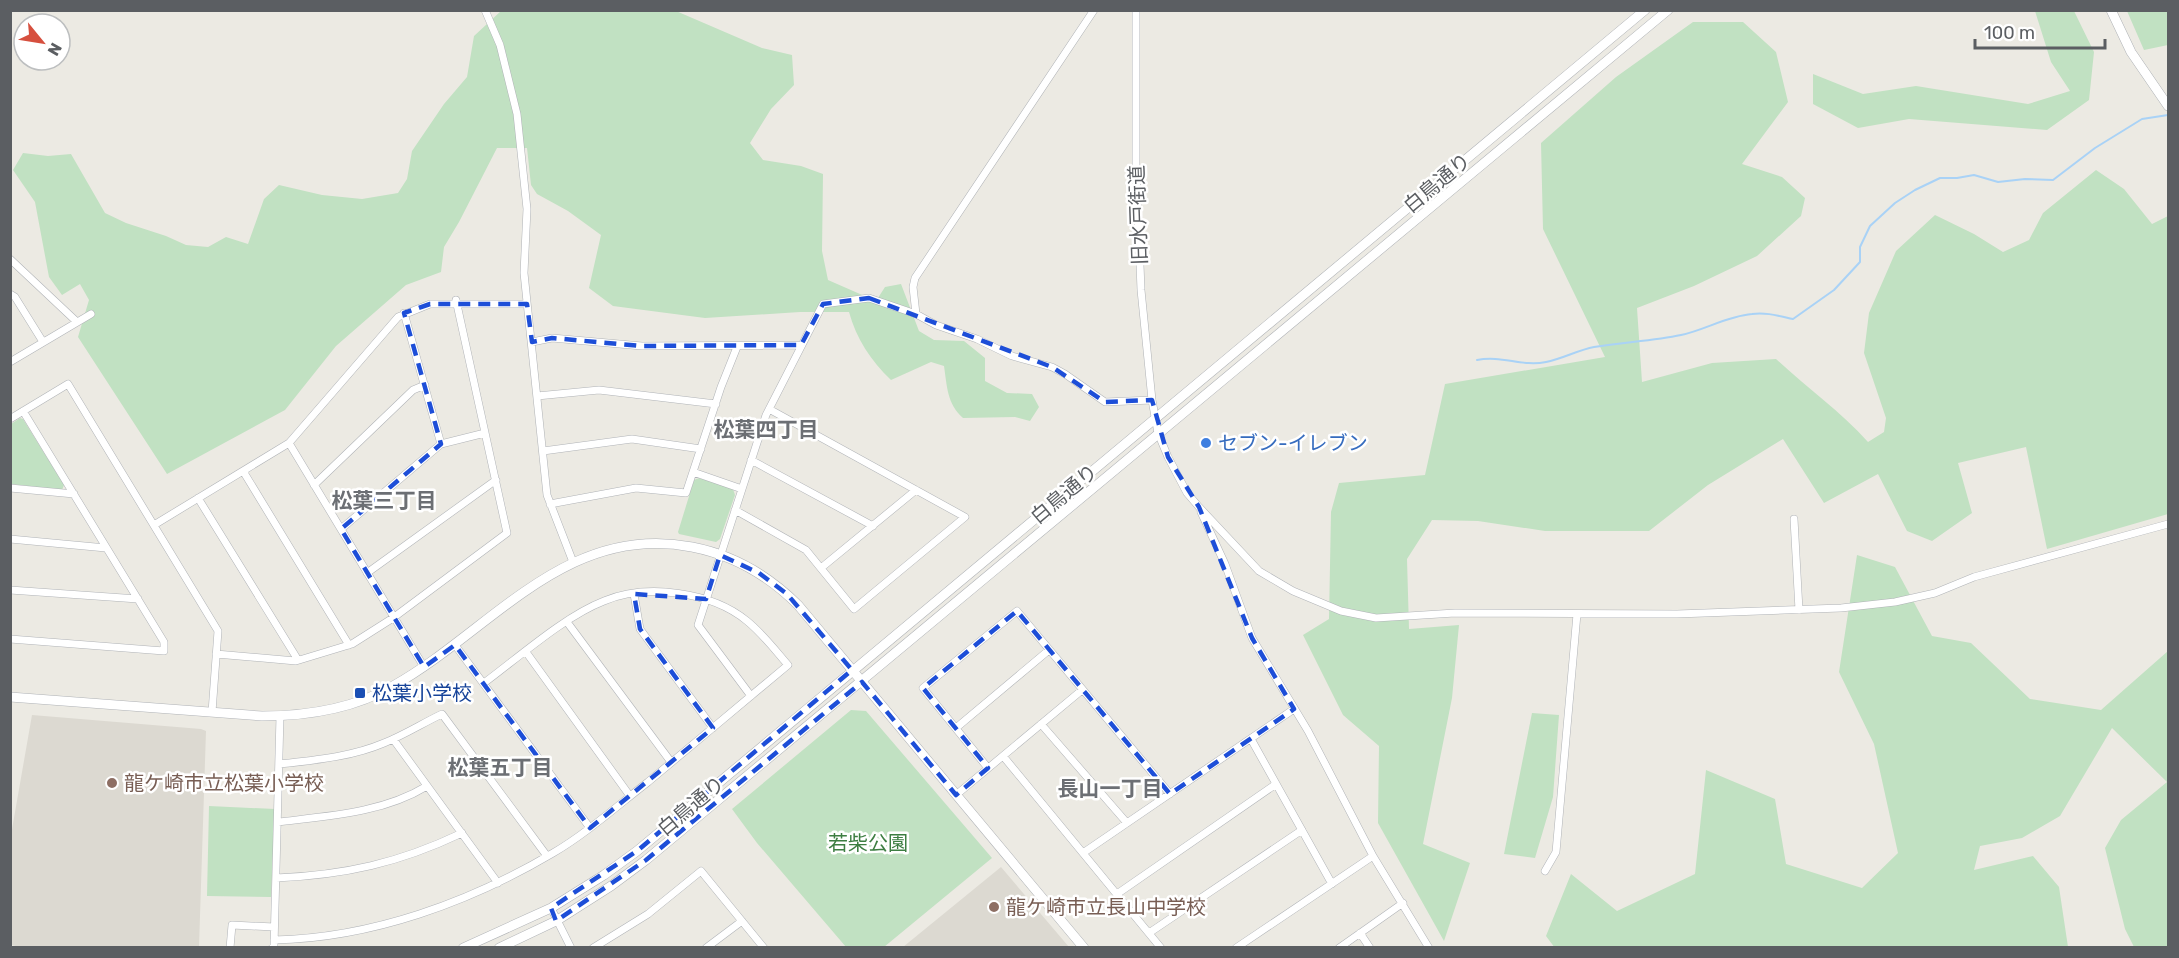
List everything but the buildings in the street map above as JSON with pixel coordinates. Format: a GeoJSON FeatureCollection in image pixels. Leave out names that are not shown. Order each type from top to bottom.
{"type":"FeatureCollection","features":[{"type":"Feature","properties":{"kind":"main road","name":"白鳥通り"},"geometry":{"type":"LineString","coordinates":[[463,948],[551,908],[637,851],[1645,10]]}},
{"type":"Feature","properties":{"kind":"main road","name":"白鳥通り"},"geometry":{"type":"LineString","coordinates":[[500,948],[556,921],[611,886],[646,860],[1668,10]]}},
{"type":"Feature","properties":{"kind":"main road"},"geometry":{"type":"LineString","coordinates":[[2111,10],[2131,52],[2169,106]]}},
{"type":"Feature","properties":{"kind":"main road"},"geometry":{"type":"LineString","coordinates":[[10,697],[280,716],[344,706],[392,687],[424,667],[546,578],[573,562],[603,550],[648,543],[686,546],[720,555],[759,573],[787,594],[1084,948]]}},
{"type":"Feature","properties":{"kind":"street"},"geometry":{"type":"LineString","coordinates":[[485,10],[500,45],[517,114],[527,209],[524,273],[543,451],[550,504],[573,562]]}},
{"type":"Feature","properties":{"kind":"street"},"geometry":{"type":"LineString","coordinates":[[916,314],[913,287],[915,278],[1094,10]]}},
{"type":"Feature","properties":{"kind":"street","name":"旧水戸街道"},"geometry":{"type":"LineString","coordinates":[[1136,10],[1136,163],[1141,290],[1152,400],[1158,433],[1167,457],[1187,493],[1199,507]]}},
{"type":"Feature","properties":{"kind":"street"},"geometry":{"type":"LineString","coordinates":[[10,259],[77,322]]}},
{"type":"Feature","properties":{"kind":"street"},"geometry":{"type":"LineString","coordinates":[[10,294],[15,297],[43,342]]}},
{"type":"Feature","properties":{"kind":"street"},"geometry":{"type":"LineString","coordinates":[[751,696],[698,625],[769,410],[823,304],[869,298],[916,314],[1012,356],[1052,367],[1105,402],[1152,400]]}},
{"type":"Feature","properties":{"kind":"street"},"geometry":{"type":"LineString","coordinates":[[154,525],[289,443],[393,322],[404,313],[430,304],[456,302],[528,304]]}},
{"type":"Feature","properties":{"kind":"street"},"geometry":{"type":"LineString","coordinates":[[216,654],[298,660],[349,645],[393,618],[507,533],[456,302]]}},
{"type":"Feature","properties":{"kind":"street"},"geometry":{"type":"LineString","coordinates":[[404,313],[441,444]]}},
{"type":"Feature","properties":{"kind":"street"},"geometry":{"type":"LineString","coordinates":[[10,362],[91,315]]}},
{"type":"Feature","properties":{"kind":"street"},"geometry":{"type":"LineString","coordinates":[[531,342],[552,338],[642,346],[801,345]]}},
{"type":"Feature","properties":{"kind":"street"},"geometry":{"type":"LineString","coordinates":[[550,504],[636,488],[686,493],[737,347]]}},
{"type":"Feature","properties":{"kind":"street"},"geometry":{"type":"LineString","coordinates":[[10,419],[68,384],[218,631],[212,712]]}},
{"type":"Feature","properties":{"kind":"street"},"geometry":{"type":"LineString","coordinates":[[314,485],[413,390],[424,386]]}},
{"type":"Feature","properties":{"kind":"street"},"geometry":{"type":"LineString","coordinates":[[537,396],[599,390],[716,404]]}},
{"type":"Feature","properties":{"kind":"street"},"geometry":{"type":"LineString","coordinates":[[735,510],[806,550],[854,609],[965,517],[769,410]]}},
{"type":"Feature","properties":{"kind":"street"},"geometry":{"type":"LineString","coordinates":[[10,639],[164,651],[164,642],[23,411]]}},
{"type":"Feature","properties":{"kind":"street"},"geometry":{"type":"LineString","coordinates":[[340,529],[441,444],[485,433]]}},
{"type":"Feature","properties":{"kind":"street"},"geometry":{"type":"LineString","coordinates":[[543,451],[632,439],[701,449]]}},
{"type":"Feature","properties":{"kind":"street"},"geometry":{"type":"LineString","coordinates":[[289,443],[424,667]]}},
{"type":"Feature","properties":{"kind":"street"},"geometry":{"type":"LineString","coordinates":[[751,460],[873,526]]}},
{"type":"Feature","properties":{"kind":"street"},"geometry":{"type":"LineString","coordinates":[[243,471],[349,645]]}},
{"type":"Feature","properties":{"kind":"street"},"geometry":{"type":"LineString","coordinates":[[693,472],[742,489]]}},
{"type":"Feature","properties":{"kind":"street"},"geometry":{"type":"LineString","coordinates":[[367,573],[495,480]]}},
{"type":"Feature","properties":{"kind":"street"},"geometry":{"type":"LineString","coordinates":[[10,488],[74,494]]}},
{"type":"Feature","properties":{"kind":"street"},"geometry":{"type":"LineString","coordinates":[[821,568],[916,490]]}},
{"type":"Feature","properties":{"kind":"street"},"geometry":{"type":"LineString","coordinates":[[198,498],[298,660]]}},
{"type":"Feature","properties":{"kind":"street"},"geometry":{"type":"LineString","coordinates":[[1199,507],[1258,571],[1293,591],[1341,611],[1376,618],[1455,613],[1577,614],[1799,610],[1862,606],[1935,593],[1974,577],[2120,535],[2169,524]]}},
{"type":"Feature","properties":{"kind":"street"},"geometry":{"type":"LineString","coordinates":[[1199,507],[1225,564],[1252,638],[1308,731],[1373,856],[1429,948]]}},
{"type":"Feature","properties":{"kind":"street"},"geometry":{"type":"LineString","coordinates":[[1794,519],[1799,610]]}},
{"type":"Feature","properties":{"kind":"street"},"geometry":{"type":"LineString","coordinates":[[10,539],[106,548]]}},
{"type":"Feature","properties":{"kind":"street"},"geometry":{"type":"LineString","coordinates":[[10,590],[138,599]]}},
{"type":"Feature","properties":{"kind":"street"},"geometry":{"type":"LineString","coordinates":[[280,716],[273,944],[336,934],[392,921],[427,911],[498,883],[547,856],[590,828],[788,665],[764,636],[747,621],[706,599],[670,593],[634,594],[604,601],[567,622],[484,683]]}},
{"type":"Feature","properties":{"kind":"street"},"geometry":{"type":"LineString","coordinates":[[634,594],[640,629],[713,728]]}},
{"type":"Feature","properties":{"kind":"street"},"geometry":{"type":"LineString","coordinates":[[988,768],[923,688],[1017,611],[1170,794]]}},
{"type":"Feature","properties":{"kind":"street"},"geometry":{"type":"LineString","coordinates":[[1545,871],[1556,852],[1577,614]]}},
{"type":"Feature","properties":{"kind":"street"},"geometry":{"type":"LineString","coordinates":[[567,622],[672,762]]}},
{"type":"Feature","properties":{"kind":"street"},"geometry":{"type":"LineString","coordinates":[[455,645],[590,828]]}},
{"type":"Feature","properties":{"kind":"street"},"geometry":{"type":"LineString","coordinates":[[956,728],[1049,650]]}},
{"type":"Feature","properties":{"kind":"street"},"geometry":{"type":"LineString","coordinates":[[526,652],[630,796]]}},
{"type":"Feature","properties":{"kind":"street"},"geometry":{"type":"LineString","coordinates":[[956,795],[1082,690]]}},
{"type":"Feature","properties":{"kind":"street"},"geometry":{"type":"LineString","coordinates":[[1083,853],[1294,710]]}},
{"type":"Feature","properties":{"kind":"street"},"geometry":{"type":"LineString","coordinates":[[279,764],[333,757],[361,750],[393,738],[442,714],[547,856]]}},
{"type":"Feature","properties":{"kind":"street"},"geometry":{"type":"LineString","coordinates":[[1041,724],[1127,823]]}},
{"type":"Feature","properties":{"kind":"street"},"geometry":{"type":"LineString","coordinates":[[393,738],[498,883]]}},
{"type":"Feature","properties":{"kind":"street"},"geometry":{"type":"LineString","coordinates":[[1251,739],[1332,884]]}},
{"type":"Feature","properties":{"kind":"street"},"geometry":{"type":"LineString","coordinates":[[1003,756],[1161,948]]}},
{"type":"Feature","properties":{"kind":"street"},"geometry":{"type":"LineString","coordinates":[[1117,894],[1276,784]]}},
{"type":"Feature","properties":{"kind":"street"},"geometry":{"type":"LineString","coordinates":[[278,822],[361,810],[386,804],[428,786]]}},
{"type":"Feature","properties":{"kind":"street"},"geometry":{"type":"LineString","coordinates":[[1149,933],[1302,830]]}},
{"type":"Feature","properties":{"kind":"street"},"geometry":{"type":"LineString","coordinates":[[276,878],[366,868],[397,860],[462,833]]}},
{"type":"Feature","properties":{"kind":"street"},"geometry":{"type":"LineString","coordinates":[[1236,948],[1373,856]]}},
{"type":"Feature","properties":{"kind":"street"},"geometry":{"type":"LineString","coordinates":[[593,948],[648,914],[701,871],[764,948]]}},
{"type":"Feature","properties":{"kind":"street"},"geometry":{"type":"LineString","coordinates":[[1339,948],[1403,903]]}},
{"type":"Feature","properties":{"kind":"street"},"geometry":{"type":"LineString","coordinates":[[551,908],[571,948]]}},
{"type":"Feature","properties":{"kind":"street"},"geometry":{"type":"LineString","coordinates":[[706,948],[742,921]]}},
{"type":"Feature","properties":{"kind":"street"},"geometry":{"type":"LineString","coordinates":[[230,948],[232,925],[274,927]]}},
{"type":"Feature","properties":{"kind":"street"},"geometry":{"type":"LineString","coordinates":[[1360,933],[1370,948]]}},
{"type":"Feature","properties":{"kind":"highlighted area"},"geometry":{"type":"Polygon","coordinates":[[[869,298],[1052,367],[1105,402],[1152,400],[1168,457],[1199,507],[1252,638],[1294,709],[1170,794],[1017,611],[923,688],[988,768],[956,795],[862,682],[646,860],[556,921],[551,908],[637,851],[852,670],[787,594],[759,573],[720,555],[706,599],[634,594],[640,629],[713,728],[590,828],[455,645],[424,667],[341,529],[441,444],[404,313],[430,304],[527,304],[532,342],[552,338],[642,346],[801,345],[823,304],[869,298]]]}},
{"type":"Feature","properties":{"kind":"shaded area","name":"龍ケ崎市立松葉小学校"},"geometry":{"type":"Polygon","coordinates":[[[32,715],[206,731],[199,947],[26,948],[11,945],[11,835],[32,715]]]}},
{"type":"Feature","properties":{"kind":"shaded area","name":"龍ケ崎市立長山中学校"},"geometry":{"type":"Polygon","coordinates":[[[1001,867],[1069,947],[903,947],[1001,867]]]}},
{"type":"Feature","properties":{"kind":"green space"},"geometry":{"type":"Polygon","coordinates":[[[501,11],[676,11],[762,48],[792,55],[794,85],[771,109],[750,143],[763,160],[801,166],[823,174],[822,251],[828,280],[876,301],[885,287],[901,284],[919,331],[934,340],[964,341],[985,358],[985,381],[1007,393],[1032,394],[1039,407],[1030,421],[1015,417],[963,418],[951,401],[944,366],[931,362],[891,380],[865,349],[849,312],[800,312],[705,318],[613,306],[589,288],[601,235],[568,211],[537,194],[531,185],[527,148],[497,148],[444,247],[441,272],[406,285],[336,346],[285,410],[167,474],[78,337],[89,300],[80,284],[62,295],[49,277],[35,202],[13,170],[23,153],[48,156],[71,154],[105,213],[126,223],[186,245],[208,247],[226,237],[248,244],[264,199],[279,185],[322,195],[362,199],[398,193],[407,179],[412,151],[444,104],[467,77],[474,36],[501,11]]]}},
{"type":"Feature","properties":{"kind":"green space"},"geometry":{"type":"Polygon","coordinates":[[[2035,11],[2074,11],[2094,52],[2089,100],[2047,130],[1909,119],[1858,128],[1813,104],[1813,74],[1863,94],[1916,86],[2028,104],[2070,91],[2051,62],[2035,11]]]}},
{"type":"Feature","properties":{"kind":"green space"},"geometry":{"type":"Polygon","coordinates":[[[2127,11],[2168,11],[2168,45],[2144,50],[2127,11]]]}},
{"type":"Feature","properties":{"kind":"green space"},"geometry":{"type":"Polygon","coordinates":[[[1693,22],[1743,22],[1776,52],[1788,102],[1742,164],[1782,177],[1805,198],[1801,216],[1757,256],[1694,286],[1637,308],[1642,382],[1712,363],[1776,359],[1868,442],[1884,432],[1886,418],[1864,353],[1869,313],[1896,251],[1935,215],[1974,234],[2003,252],[2029,240],[2043,213],[2096,170],[2124,189],[2152,224],[2168,216],[2168,514],[2047,549],[2026,447],[1958,463],[1972,513],[1932,541],[1907,531],[1878,474],[1824,503],[1783,439],[1708,485],[1649,531],[1545,531],[1478,521],[1432,520],[1407,559],[1409,629],[1459,625],[1452,698],[1423,844],[1470,863],[1444,941],[1378,823],[1379,746],[1343,715],[1303,635],[1329,619],[1331,512],[1339,483],[1425,475],[1445,384],[1605,357],[1543,229],[1541,143],[1616,77],[1693,22]]]}},
{"type":"Feature","properties":{"kind":"green space"},"geometry":{"type":"Polygon","coordinates":[[[20,418],[23,419],[64,485],[62,490],[11,484],[11,424],[20,418]]]}},
{"type":"Feature","properties":{"kind":"green space"},"geometry":{"type":"Polygon","coordinates":[[[699,478],[733,489],[735,495],[720,539],[716,542],[678,532],[694,480],[699,478]]]}},
{"type":"Feature","properties":{"kind":"green space"},"geometry":{"type":"Polygon","coordinates":[[[1857,555],[1895,567],[1932,636],[1971,643],[2030,699],[2101,710],[2168,651],[2168,947],[2134,947],[2125,929],[2105,848],[2121,820],[2167,782],[2112,728],[2060,816],[2022,838],[1980,846],[1974,870],[2033,856],[2059,887],[2068,947],[1555,948],[1546,936],[1571,874],[1617,911],[1695,874],[1706,770],[1775,799],[1786,864],[1862,888],[1898,853],[1874,744],[1839,672],[1857,555]]]}},
{"type":"Feature","properties":{"kind":"green space","name":"若柴公園"},"geometry":{"type":"Polygon","coordinates":[[[851,710],[866,711],[992,858],[884,947],[846,947],[757,843],[732,809],[851,710]]]}},
{"type":"Feature","properties":{"kind":"green space"},"geometry":{"type":"Polygon","coordinates":[[[1532,713],[1559,715],[1553,797],[1535,858],[1504,854],[1532,713]]]}},
{"type":"Feature","properties":{"kind":"green space"},"geometry":{"type":"Polygon","coordinates":[[[209,806],[275,809],[271,897],[207,896],[209,806]]]}},
{"type":"Feature","properties":{"kind":"waterway"},"geometry":{"type":"LineString","coordinates":[[1477,360],[1546,362],[1594,347],[1681,335],[1743,315],[1762,314],[1793,319],[1834,290],[1860,262],[1860,247],[1870,226],[1895,203],[1915,190],[1940,178],[1974,175],[1998,182],[2025,179],[2053,180],[2095,148],[2142,119],[2168,115]]}},
{"type":"Feature","properties":{"kind":"place","name":"セブン-イレブン"},"geometry":{"type":"Point","coordinates":[1206,443]}},
{"type":"Feature","properties":{"kind":"place","name":"松葉小学校"},"geometry":{"type":"Point","coordinates":[360,693]}},
{"type":"Feature","properties":{"kind":"place","name":"龍ケ崎市立松葉小学校"},"geometry":{"type":"Point","coordinates":[112,783]}},
{"type":"Feature","properties":{"kind":"place","name":"龍ケ崎市立長山中学校"},"geometry":{"type":"Point","coordinates":[994,907]}},
{"type":"Feature","properties":{"kind":"district","name":"松葉四丁目"},"geometry":{"type":"Point","coordinates":[766,429]}},
{"type":"Feature","properties":{"kind":"district","name":"松葉三丁目"},"geometry":{"type":"Point","coordinates":[384,500]}},
{"type":"Feature","properties":{"kind":"district","name":"松葉五丁目"},"geometry":{"type":"Point","coordinates":[500,767]}},
{"type":"Feature","properties":{"kind":"district","name":"長山一丁目"},"geometry":{"type":"Point","coordinates":[1110,788]}}]}
